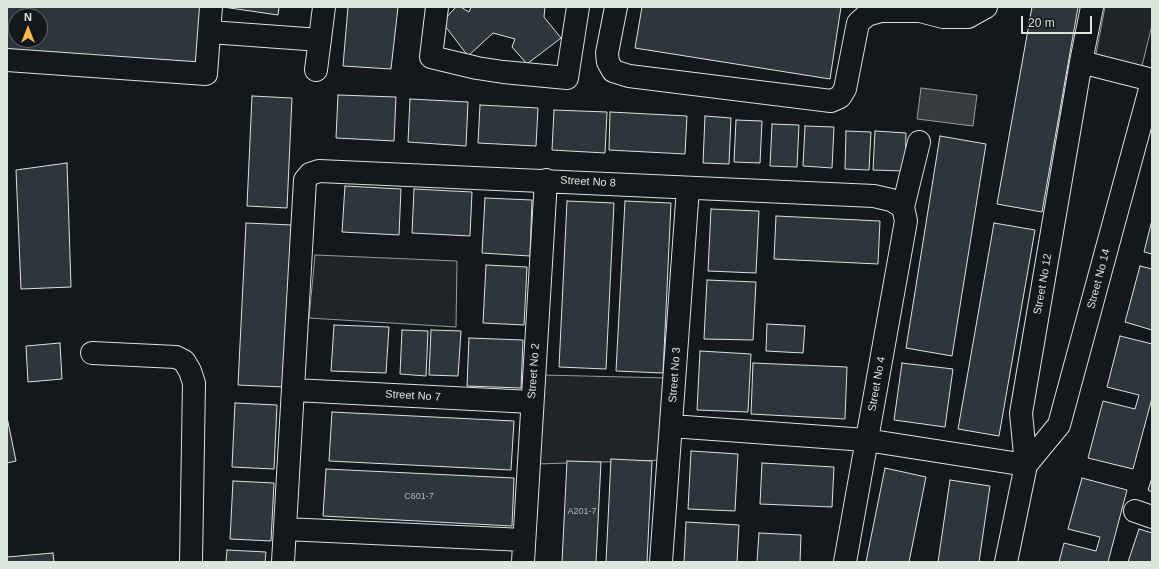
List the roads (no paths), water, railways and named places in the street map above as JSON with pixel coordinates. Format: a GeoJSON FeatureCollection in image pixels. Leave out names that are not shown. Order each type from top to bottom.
{"type":"FeatureCollection","features":[{"type":"Feature","properties":{"kind":"street"},"geometry":{"type":"LineString","coordinates":[[7,60],[206,74],[211,7]]}},
{"type":"Feature","properties":{"kind":"street"},"geometry":{"type":"LineString","coordinates":[[316,70],[324,7]]}},
{"type":"Feature","properties":{"kind":"street"},"geometry":{"type":"LineString","coordinates":[[437,7],[431,57],[477,68],[567,78],[578,7]]}},
{"type":"Feature","properties":{"kind":"street"},"geometry":{"type":"LineString","coordinates":[[616,7],[607,53],[608,62],[613,71],[629,76],[831,101],[840,97],[845,89],[858,23],[867,15],[881,11],[920,11],[943,17],[968,17],[986,7]]}},
{"type":"Feature","properties":{"kind":"street","name":"Street No 12"},"geometry":{"type":"LineString","coordinates":[[1006,562],[1026,465],[1021,413],[1081,62],[1092,7]]}},
{"type":"Feature","properties":{"kind":"street"},"geometry":{"type":"LineString","coordinates":[[210,32],[320,40]]}},
{"type":"Feature","properties":{"kind":"street"},"geometry":{"type":"LineString","coordinates":[[1081,62],[1152,81]]}},
{"type":"Feature","properties":{"kind":"street","name":"Street No 14"},"geometry":{"type":"LineString","coordinates":[[1026,465],[1059,425],[1152,81]]}},
{"type":"Feature","properties":{"kind":"street","name":"Street No 4"},"geometry":{"type":"LineString","coordinates":[[845,562],[906,222],[903,207],[919,142]]}},
{"type":"Feature","properties":{"kind":"street","name":"Street No 8"},"geometry":{"type":"LineString","coordinates":[[294,390],[305,180],[310,174],[319,171],[546,180],[874,196],[891,200],[903,207]]}},
{"type":"Feature","properties":{"kind":"street","name":"Street No 2"},"geometry":{"type":"LineString","coordinates":[[523,562],[546,180]]}},
{"type":"Feature","properties":{"kind":"street","name":"Street No 3"},"geometry":{"type":"LineString","coordinates":[[662,562],[688,188]]}},
{"type":"Feature","properties":{"kind":"street"},"geometry":{"type":"LineString","coordinates":[[92,353],[176,357],[184,361],[190,370],[194,383],[191,562]]}},
{"type":"Feature","properties":{"kind":"street"},"geometry":{"type":"LineString","coordinates":[[283,562],[294,390]]}},
{"type":"Feature","properties":{"kind":"street","name":"Street No 7"},"geometry":{"type":"LineString","coordinates":[[294,390],[532,402]]}},
{"type":"Feature","properties":{"kind":"street"},"geometry":{"type":"LineString","coordinates":[[671,426],[866,440],[1026,465]]}},
{"type":"Feature","properties":{"kind":"street"},"geometry":{"type":"LineString","coordinates":[[285,529],[524,540]]}}]}
